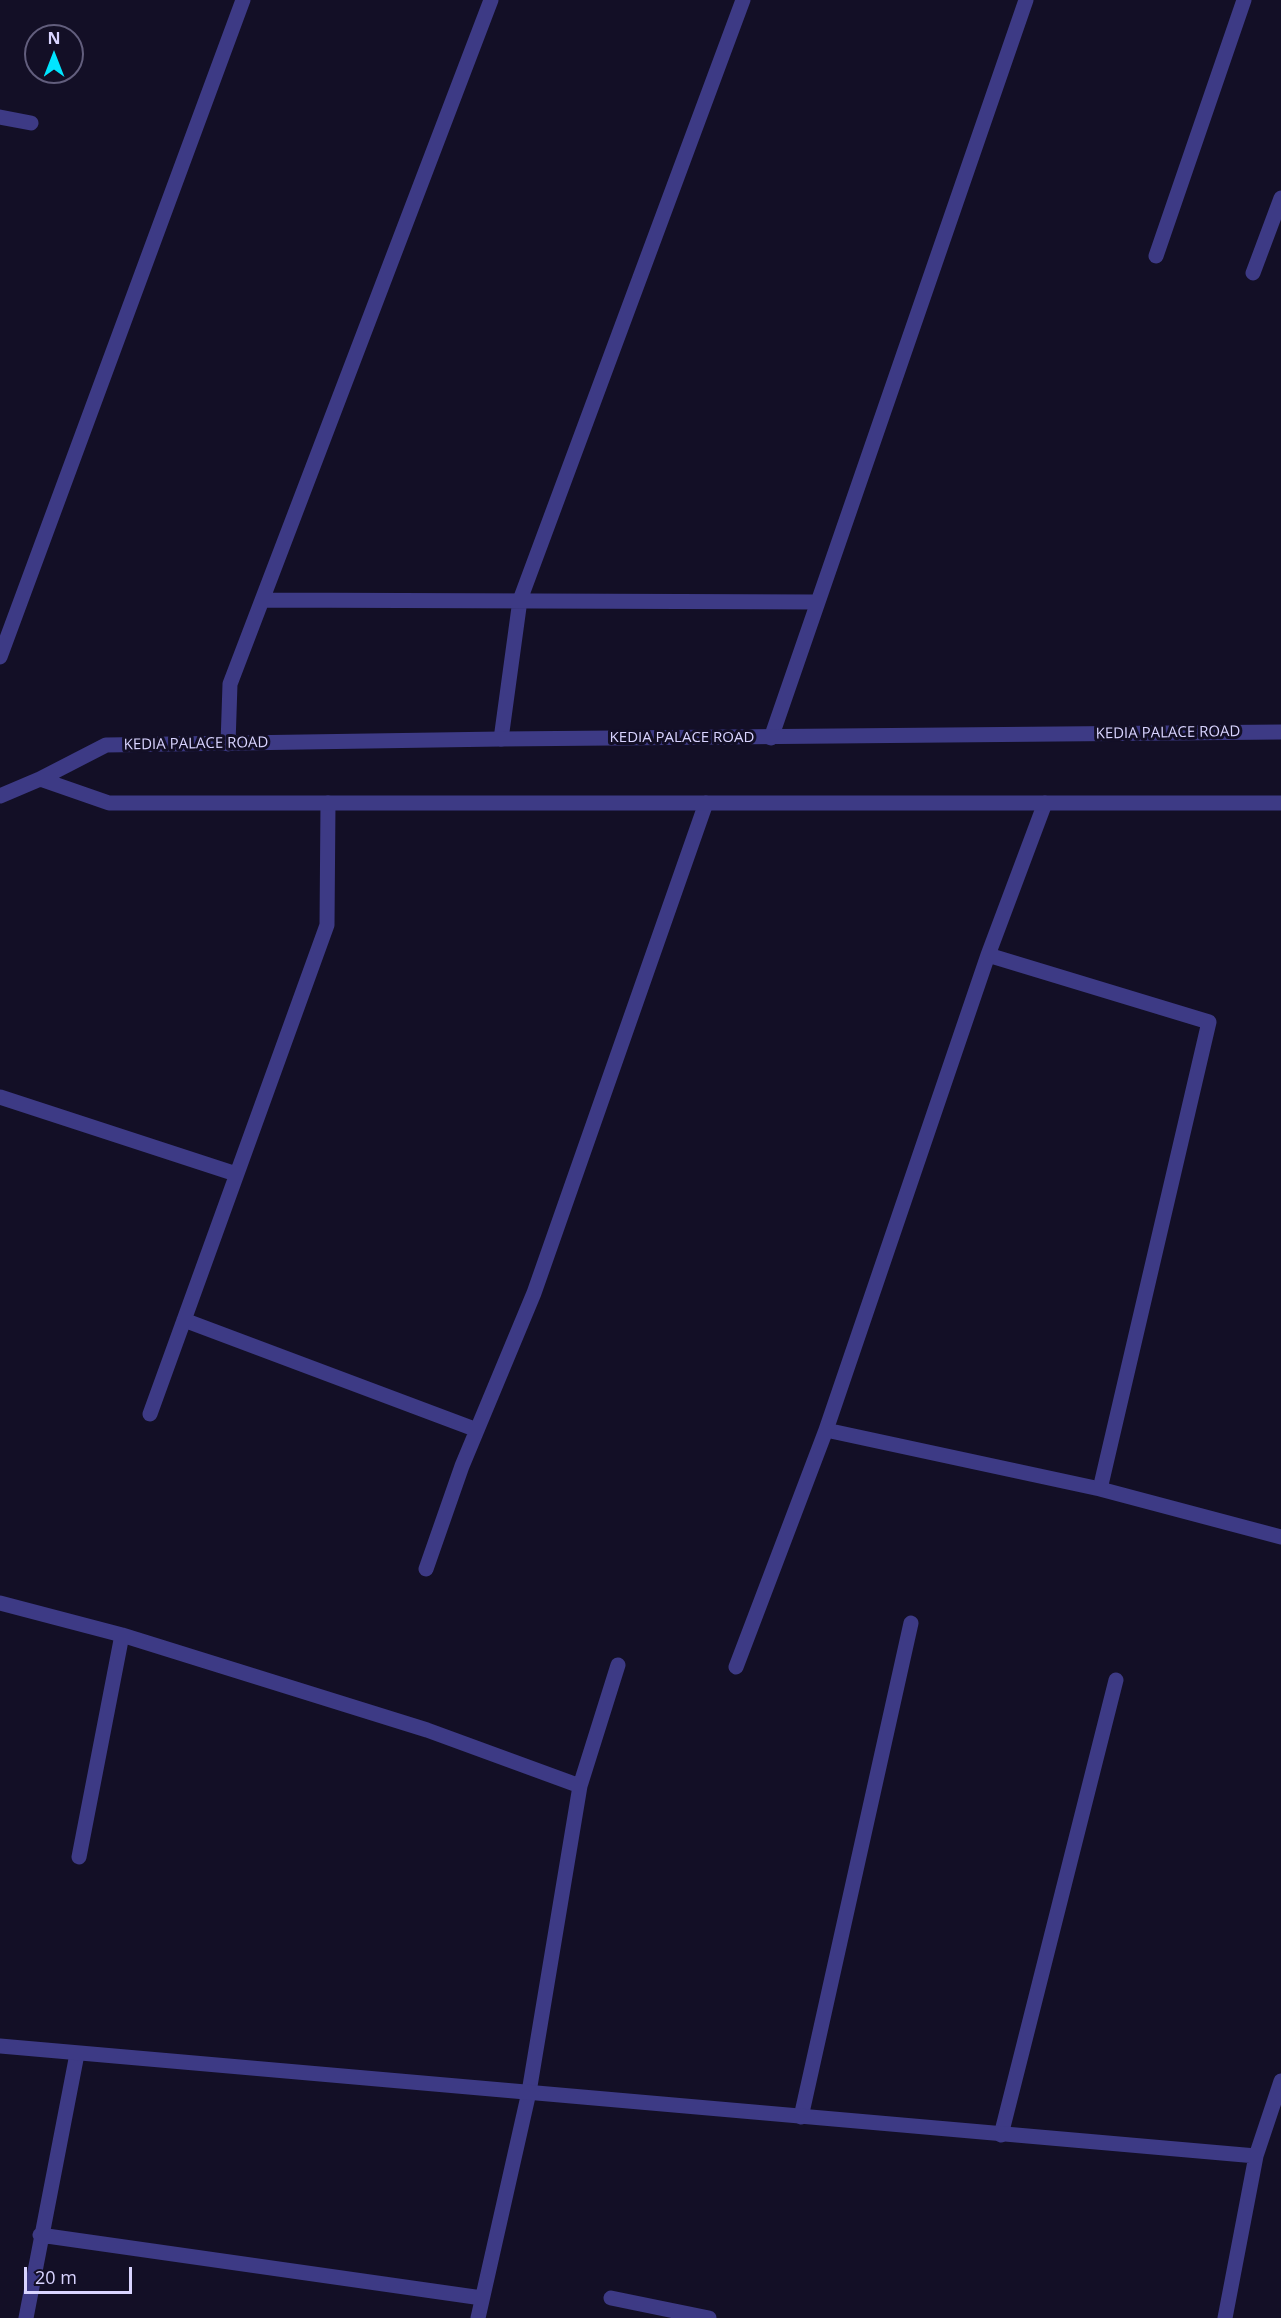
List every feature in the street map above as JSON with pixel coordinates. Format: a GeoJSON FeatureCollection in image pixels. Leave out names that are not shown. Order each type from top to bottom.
{"type":"FeatureCollection","features":[{"type":"Feature","properties":{"kind":"street"},"geometry":{"type":"LineString","coordinates":[[0,657],[243,0]]}},
{"type":"Feature","properties":{"kind":"street"},"geometry":{"type":"LineString","coordinates":[[228,744],[230,684],[491,0]]}},
{"type":"Feature","properties":{"kind":"street"},"geometry":{"type":"LineString","coordinates":[[501,739],[520,600],[743,0]]}},
{"type":"Feature","properties":{"kind":"street"},"geometry":{"type":"LineString","coordinates":[[771,738],[1026,0]]}},
{"type":"Feature","properties":{"kind":"street"},"geometry":{"type":"LineString","coordinates":[[1156,256],[1244,0]]}},
{"type":"Feature","properties":{"kind":"street"},"geometry":{"type":"LineString","coordinates":[[0,117],[31,123]]}},
{"type":"Feature","properties":{"kind":"street"},"geometry":{"type":"LineString","coordinates":[[1252,273],[1281,198]]}},
{"type":"Feature","properties":{"kind":"street"},"geometry":{"type":"LineString","coordinates":[[262,600],[818,602]]}},
{"type":"Feature","properties":{"kind":"street","name":"KEDIA PALACE ROAD"},"geometry":{"type":"LineString","coordinates":[[0,796],[40,779],[106,745],[1281,732]]}},
{"type":"Feature","properties":{"kind":"street"},"geometry":{"type":"LineString","coordinates":[[40,779],[109,803],[1281,803]]}},
{"type":"Feature","properties":{"kind":"street"},"geometry":{"type":"LineString","coordinates":[[150,1414],[327,925],[328,803]]}},
{"type":"Feature","properties":{"kind":"street"},"geometry":{"type":"LineString","coordinates":[[426,1569],[477,1430],[534,1293],[706,803]]}},
{"type":"Feature","properties":{"kind":"street"},"geometry":{"type":"LineString","coordinates":[[736,1667],[826,1430],[988,955],[1045,803]]}},
{"type":"Feature","properties":{"kind":"street"},"geometry":{"type":"LineString","coordinates":[[988,955],[1209,1022],[1100,1489]]}},
{"type":"Feature","properties":{"kind":"street"},"geometry":{"type":"LineString","coordinates":[[0,1097],[236,1174]]}},
{"type":"Feature","properties":{"kind":"street"},"geometry":{"type":"LineString","coordinates":[[184,1320],[477,1430]]}},
{"type":"Feature","properties":{"kind":"street"},"geometry":{"type":"LineString","coordinates":[[826,1430],[1100,1489],[1281,1537]]}},
{"type":"Feature","properties":{"kind":"street"},"geometry":{"type":"LineString","coordinates":[[0,1604],[122,1635],[427,1730],[580,1786]]}},
{"type":"Feature","properties":{"kind":"street"},"geometry":{"type":"LineString","coordinates":[[801,2117],[911,1623]]}},
{"type":"Feature","properties":{"kind":"street"},"geometry":{"type":"LineString","coordinates":[[79,1857],[122,1635]]}},
{"type":"Feature","properties":{"kind":"street"},"geometry":{"type":"LineString","coordinates":[[478,2318],[529,2092],[580,1786],[618,1665]]}},
{"type":"Feature","properties":{"kind":"street"},"geometry":{"type":"LineString","coordinates":[[1001,2135],[1116,1680]]}},
{"type":"Feature","properties":{"kind":"street"},"geometry":{"type":"LineString","coordinates":[[0,2046],[77,2055],[1256,2156]]}},
{"type":"Feature","properties":{"kind":"street"},"geometry":{"type":"LineString","coordinates":[[26,2318],[40,2235],[77,2055]]}},
{"type":"Feature","properties":{"kind":"street"},"geometry":{"type":"LineString","coordinates":[[1225,2318],[1256,2156],[1281,2081]]}},
{"type":"Feature","properties":{"kind":"street"},"geometry":{"type":"LineString","coordinates":[[40,2235],[483,2298]]}},
{"type":"Feature","properties":{"kind":"street"},"geometry":{"type":"LineString","coordinates":[[611,2298],[709,2318]]}}]}
